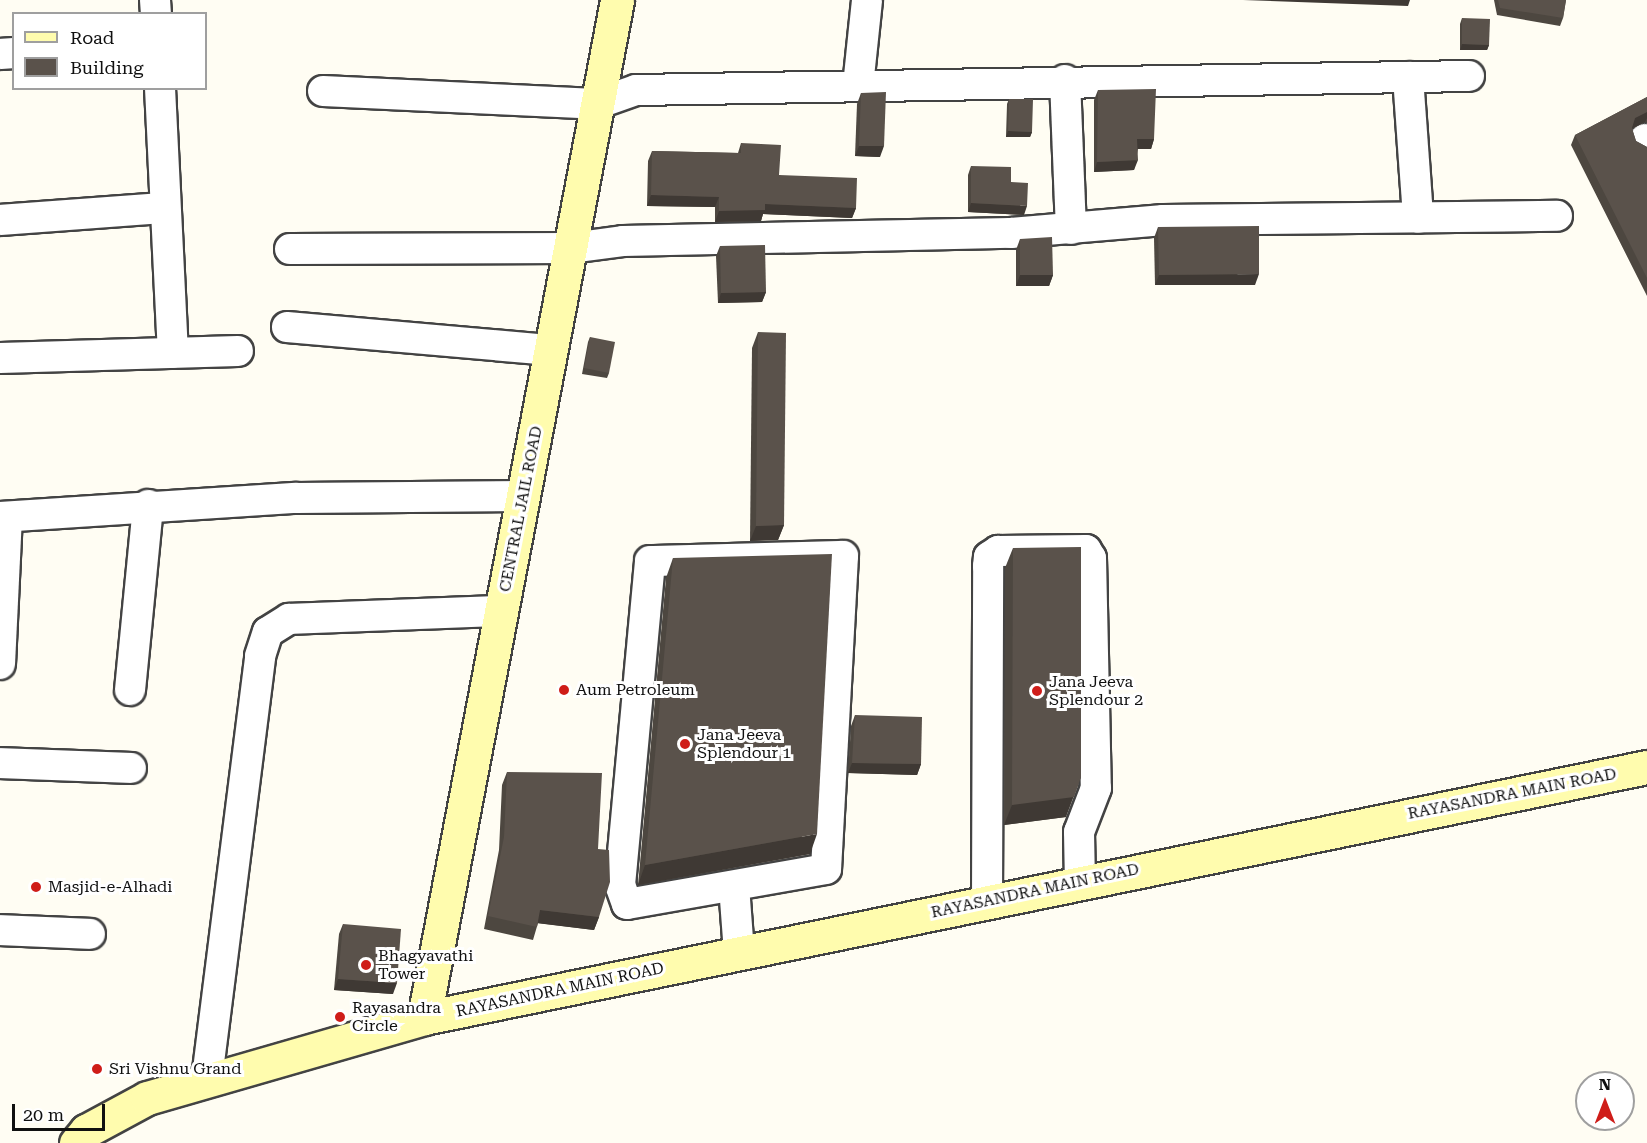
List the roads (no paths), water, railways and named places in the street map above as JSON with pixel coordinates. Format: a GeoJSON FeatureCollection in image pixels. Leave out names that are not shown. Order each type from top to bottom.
{"type":"FeatureCollection","features":[{"type":"Feature","properties":{"kind":"main road","name":"CENTRAL JAIL ROAD"},"geometry":{"type":"LineString","coordinates":[[424,1018],[617,0]]}},
{"type":"Feature","properties":{"kind":"main road","name":"RAYASANDRA MAIN ROAD"},"geometry":{"type":"LineString","coordinates":[[76,1143],[86,1131],[147,1098],[207,1078],[424,1018],[1647,767]]}},
{"type":"Feature","properties":{"kind":"street"},"geometry":{"type":"LineString","coordinates":[[858,86],[867,0]]}},
{"type":"Feature","properties":{"kind":"street"},"geometry":{"type":"LineString","coordinates":[[323,91],[596,104],[636,90],[1065,80],[1469,76]]}},
{"type":"Feature","properties":{"kind":"street"},"geometry":{"type":"LineString","coordinates":[[1408,77],[1418,218]]}},
{"type":"Feature","properties":{"kind":"street"},"geometry":{"type":"LineString","coordinates":[[1065,80],[1071,229]]}},
{"type":"Feature","properties":{"kind":"street"},"geometry":{"type":"LineString","coordinates":[[160,90],[173,353]]}},
{"type":"Feature","properties":{"kind":"street"},"geometry":{"type":"LineString","coordinates":[[0,220],[165,208]]}},
{"type":"Feature","properties":{"kind":"street"},"geometry":{"type":"LineString","coordinates":[[290,249],[571,248],[622,241],[1071,229],[1163,220],[1557,216]]}},
{"type":"Feature","properties":{"kind":"street"},"geometry":{"type":"LineString","coordinates":[[287,327],[551,350]]}},
{"type":"Feature","properties":{"kind":"street"},"geometry":{"type":"LineString","coordinates":[[0,358],[238,351]]}},
{"type":"Feature","properties":{"kind":"street"},"geometry":{"type":"LineString","coordinates":[[0,664],[3,517],[148,505],[346,496],[524,496]]}},
{"type":"Feature","properties":{"kind":"street"},"geometry":{"type":"LineString","coordinates":[[130,690],[148,505]]}},
{"type":"Feature","properties":{"kind":"street"},"geometry":{"type":"LineString","coordinates":[[987,901],[988,566],[989,557],[998,551],[1086,550],[1091,558],[1096,788],[1079,832],[1080,882]]}},
{"type":"Feature","properties":{"kind":"street"},"geometry":{"type":"LineString","coordinates":[[843,556],[826,869],[734,886],[627,904],[622,893],[650,561],[843,556]]}},
{"type":"Feature","properties":{"kind":"street"},"geometry":{"type":"LineString","coordinates":[[207,1078],[260,656],[268,632],[289,619],[502,611]]}},
{"type":"Feature","properties":{"kind":"street"},"geometry":{"type":"LineString","coordinates":[[0,764],[131,768]]}},
{"type":"Feature","properties":{"kind":"street"},"geometry":{"type":"LineString","coordinates":[[734,886],[739,953]]}},
{"type":"Feature","properties":{"kind":"street"},"geometry":{"type":"LineString","coordinates":[[0,930],[90,934]]}},
{"type":"Feature","properties":{"kind":"place","name":"Aum Petroleum"},"geometry":{"type":"Point","coordinates":[564,690]}},
{"type":"Feature","properties":{"kind":"place","name":"Jana Jeeva Splendour 2"},"geometry":{"type":"Point","coordinates":[1037,691]}},
{"type":"Feature","properties":{"kind":"place","name":"Jana Jeeva Splendour 1"},"geometry":{"type":"Point","coordinates":[685,744]}},
{"type":"Feature","properties":{"kind":"place","name":"Masjid-e-Alhadi"},"geometry":{"type":"Point","coordinates":[36,887]}},
{"type":"Feature","properties":{"kind":"place","name":"Bhagyavathi Tower"},"geometry":{"type":"Point","coordinates":[366,965]}},
{"type":"Feature","properties":{"kind":"place","name":"Rayasandra Circle"},"geometry":{"type":"Point","coordinates":[340,1017]}},
{"type":"Feature","properties":{"kind":"place","name":"Sri Vishnu Grand"},"geometry":{"type":"Point","coordinates":[97,1069]}}]}
